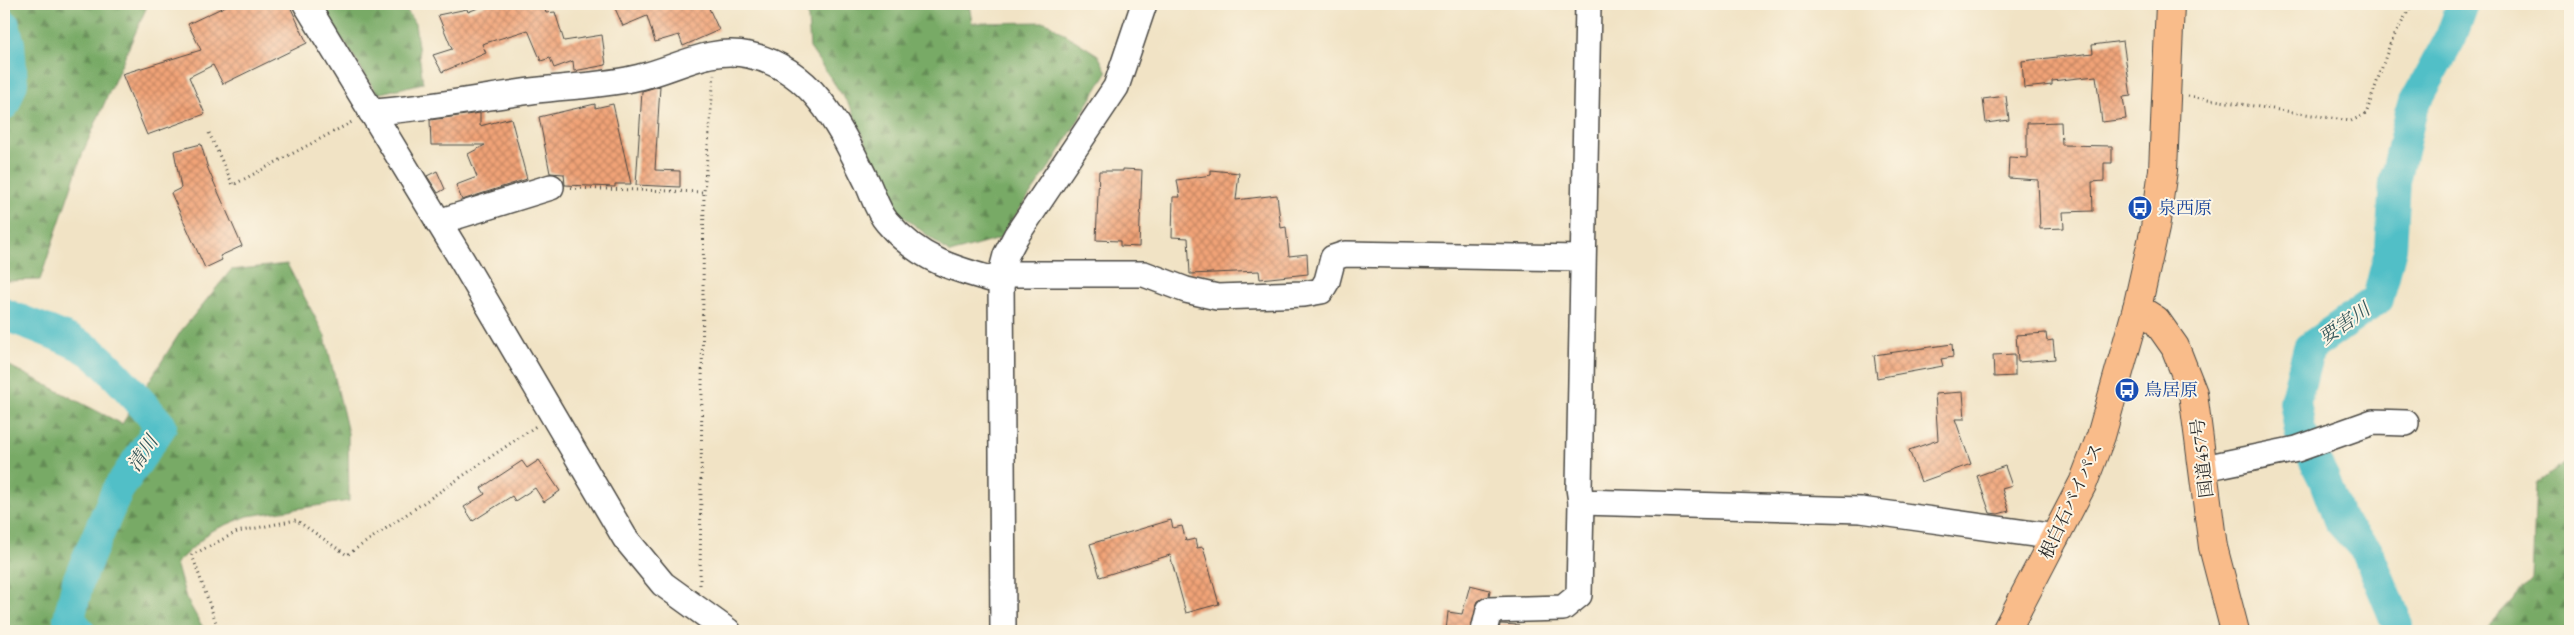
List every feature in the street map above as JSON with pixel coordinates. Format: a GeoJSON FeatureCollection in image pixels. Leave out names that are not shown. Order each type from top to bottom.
{"type":"FeatureCollection","features":[{"type":"Feature","properties":{"kind":"highway"},"geometry":{"type":"LineString","coordinates":[[2137,308],[2155,228],[2163,170],[2170,4]]}},
{"type":"Feature","properties":{"kind":"highway","name":"国道457号"},"geometry":{"type":"LineString","coordinates":[[2137,308],[2156,320],[2175,348],[2186,374],[2197,410],[2213,547],[2235,631]]}},
{"type":"Feature","properties":{"kind":"highway","name":"根白石バイパス"},"geometry":{"type":"LineString","coordinates":[[2006,631],[2083,483],[2101,436],[2137,308]]}},
{"type":"Feature","properties":{"kind":"street"},"geometry":{"type":"LineString","coordinates":[[306,4],[438,222],[625,538],[664,584],[728,631]]}},
{"type":"Feature","properties":{"kind":"street"},"geometry":{"type":"LineString","coordinates":[[1003,631],[1001,278],[1006,255],[1016,236],[1116,87],[1144,4]]}},
{"type":"Feature","properties":{"kind":"street"},"geometry":{"type":"LineString","coordinates":[[1484,631],[1489,610],[1563,608],[1579,595],[1582,258],[1588,4]]}},
{"type":"Feature","properties":{"kind":"street"},"geometry":{"type":"LineString","coordinates":[[371,112],[411,110],[452,101],[639,78],[710,54],[749,54],[789,70],[821,99],[848,144],[886,221],[918,252],[952,269],[1001,278],[1144,274],[1186,290],[1217,297],[1226,297],[1304,294],[1321,291],[1327,281],[1333,258],[1345,254],[1582,258]]}},
{"type":"Feature","properties":{"kind":"street"},"geometry":{"type":"LineString","coordinates":[[438,222],[551,187]]}},
{"type":"Feature","properties":{"kind":"street"},"geometry":{"type":"LineString","coordinates":[[2204,468],[2296,449],[2373,422],[2406,423]]}},
{"type":"Feature","properties":{"kind":"street"},"geometry":{"type":"LineString","coordinates":[[1581,502],[1860,510],[2056,537]]}},
{"type":"Feature","properties":{"kind":"path"},"geometry":{"type":"LineString","coordinates":[[2166,92],[2351,121],[2359,119],[2366,114],[2390,44],[2412,4]]}},
{"type":"Feature","properties":{"kind":"path"},"geometry":{"type":"LineString","coordinates":[[700,611],[704,192],[716,54]]}},
{"type":"Feature","properties":{"kind":"path"},"geometry":{"type":"LineString","coordinates":[[209,133],[233,185],[371,112]]}},
{"type":"Feature","properties":{"kind":"path"},"geometry":{"type":"LineString","coordinates":[[551,187],[704,192]]}},
{"type":"Feature","properties":{"kind":"path"},"geometry":{"type":"LineString","coordinates":[[219,631],[192,555],[237,532],[296,520],[347,555],[553,415]]}},
{"type":"Feature","properties":{"kind":"green space"},"geometry":{"type":"Polygon","coordinates":[[[4,4],[148,4],[83,152],[40,280],[4,281],[4,4]]]}},
{"type":"Feature","properties":{"kind":"green space"},"geometry":{"type":"Polygon","coordinates":[[[308,4],[403,4],[415,24],[423,83],[377,94],[345,42],[308,4]]]}},
{"type":"Feature","properties":{"kind":"green space"},"geometry":{"type":"Polygon","coordinates":[[[807,4],[969,4],[972,23],[1046,22],[1098,55],[1107,72],[1055,159],[999,239],[950,253],[895,210],[851,108],[810,48],[807,4]]]}},
{"type":"Feature","properties":{"kind":"green space"},"geometry":{"type":"Polygon","coordinates":[[[287,264],[325,336],[348,433],[349,501],[248,516],[211,531],[176,563],[186,598],[205,631],[4,631],[4,363],[122,424],[181,331],[231,270],[287,264]]]}},
{"type":"Feature","properties":{"kind":"green space"},"geometry":{"type":"Polygon","coordinates":[[[2570,447],[2570,631],[2483,631],[2532,579],[2536,483],[2569,460],[2570,447]]]}},
{"type":"Feature","properties":{"kind":"building"},"geometry":{"type":"Polygon","coordinates":[[[230,4],[289,4],[307,43],[223,84],[213,65],[189,77],[205,114],[147,135],[122,74],[201,50],[188,24],[230,4]]]}},
{"type":"Feature","properties":{"kind":"building"},"geometry":{"type":"Polygon","coordinates":[[[488,4],[543,4],[546,13],[555,12],[564,41],[602,35],[606,65],[574,71],[573,61],[554,68],[550,58],[541,61],[528,30],[482,44],[486,53],[442,72],[433,55],[452,49],[438,15],[467,9],[468,12],[488,4]]]}},
{"type":"Feature","properties":{"kind":"building"},"geometry":{"type":"Polygon","coordinates":[[[613,4],[707,4],[719,30],[683,46],[679,35],[655,42],[647,16],[623,26],[613,4]]]}},
{"type":"Feature","properties":{"kind":"building"},"geometry":{"type":"Polygon","coordinates":[[[2123,41],[2131,96],[2123,97],[2126,119],[2102,122],[2096,76],[2052,81],[2052,85],[2024,88],[2022,61],[2093,53],[2092,45],[2123,41]]]}},
{"type":"Feature","properties":{"kind":"building"},"geometry":{"type":"Polygon","coordinates":[[[660,86],[655,170],[680,171],[680,187],[636,185],[642,91],[660,86]]]}},
{"type":"Feature","properties":{"kind":"building"},"geometry":{"type":"Polygon","coordinates":[[[2006,96],[2009,120],[1986,123],[1983,99],[2006,96]]]}},
{"type":"Feature","properties":{"kind":"building"},"geometry":{"type":"Polygon","coordinates":[[[595,104],[595,108],[613,104],[631,184],[615,184],[615,187],[565,185],[564,174],[550,173],[539,117],[595,104]]]}},
{"type":"Feature","properties":{"kind":"building"},"geometry":{"type":"Polygon","coordinates":[[[480,113],[480,126],[511,118],[527,179],[462,200],[456,185],[477,177],[468,154],[485,145],[431,145],[430,120],[480,113]]]}},
{"type":"Feature","properties":{"kind":"building"},"geometry":{"type":"Polygon","coordinates":[[[2061,122],[2062,145],[2112,146],[2112,163],[2104,163],[2104,181],[2092,182],[2093,211],[2063,212],[2064,228],[2040,229],[2038,180],[2008,178],[2009,157],[2027,158],[2027,123],[2061,122]]]}},
{"type":"Feature","properties":{"kind":"building"},"geometry":{"type":"Polygon","coordinates":[[[201,144],[208,169],[242,246],[220,256],[222,260],[205,268],[171,193],[181,188],[174,151],[201,144]]]}},
{"type":"Feature","properties":{"kind":"building"},"geometry":{"type":"Polygon","coordinates":[[[1123,169],[1142,170],[1139,247],[1120,246],[1120,241],[1096,240],[1099,171],[1123,171],[1123,169]]]}},
{"type":"Feature","properties":{"kind":"building"},"geometry":{"type":"Polygon","coordinates":[[[1211,170],[1239,173],[1236,200],[1277,195],[1281,228],[1286,227],[1289,256],[1307,254],[1308,274],[1260,279],[1259,271],[1190,274],[1188,238],[1172,237],[1173,197],[1180,197],[1177,180],[1211,175],[1211,170]]]}},
{"type":"Feature","properties":{"kind":"building"},"geometry":{"type":"Polygon","coordinates":[[[437,171],[445,189],[438,193],[427,176],[437,171]]]}},
{"type":"Feature","properties":{"kind":"building"},"geometry":{"type":"Polygon","coordinates":[[[2046,333],[2047,341],[2053,340],[2055,359],[2018,362],[2016,335],[2046,333]]]}},
{"type":"Feature","properties":{"kind":"building"},"geometry":{"type":"Polygon","coordinates":[[[1952,344],[1953,357],[1941,359],[1943,366],[1877,378],[1874,355],[1952,344]]]}},
{"type":"Feature","properties":{"kind":"building"},"geometry":{"type":"Polygon","coordinates":[[[2015,354],[2015,376],[1994,377],[1993,355],[2015,354]]]}},
{"type":"Feature","properties":{"kind":"building"},"geometry":{"type":"Polygon","coordinates":[[[1963,392],[1965,419],[1955,419],[1971,464],[1921,482],[1909,450],[1938,440],[1935,394],[1963,392]]]}},
{"type":"Feature","properties":{"kind":"building"},"geometry":{"type":"Polygon","coordinates":[[[539,460],[560,491],[544,502],[535,488],[515,501],[512,496],[473,521],[464,507],[485,494],[481,488],[522,461],[527,468],[539,460]]]}},
{"type":"Feature","properties":{"kind":"building"},"geometry":{"type":"Polygon","coordinates":[[[2005,466],[2012,486],[2002,489],[2009,511],[1998,514],[1990,513],[1977,476],[2005,466]]]}},
{"type":"Feature","properties":{"kind":"building"},"geometry":{"type":"Polygon","coordinates":[[[1171,520],[1173,528],[1182,526],[1186,541],[1195,539],[1197,548],[1203,547],[1219,604],[1186,613],[1170,555],[1100,577],[1090,544],[1171,520]]]}},
{"type":"Feature","properties":{"kind":"building"},"geometry":{"type":"Polygon","coordinates":[[[1470,585],[1490,590],[1489,596],[1478,601],[1470,631],[1446,631],[1448,612],[1462,614],[1470,585]]]}},
{"type":"Feature","properties":{"kind":"building"},"geometry":{"type":"Polygon","coordinates":[[[1500,624],[1519,625],[1518,631],[1499,631],[1500,624]]]}},
{"type":"Feature","properties":{"kind":"waterway","name":"要害川"},"geometry":{"type":"LineString","coordinates":[[2398,631],[2398,625],[2367,551],[2339,520],[2324,479],[2300,431],[2295,402],[2309,348],[2378,299],[2391,248],[2395,181],[2412,108],[2451,37],[2463,4]]}},
{"type":"Feature","properties":{"kind":"waterway","name":"清川"},"geometry":{"type":"LineString","coordinates":[[4,25],[9,44],[12,83],[4,104]]}},
{"type":"Feature","properties":{"kind":"waterway","name":"清川"},"geometry":{"type":"LineString","coordinates":[[4,314],[65,338],[87,349],[129,389],[161,426],[117,491],[78,581],[69,619],[79,631]]}},
{"type":"Feature","properties":{"kind":"place","name":"泉西原"},"geometry":{"type":"Point","coordinates":[2140,208]}},
{"type":"Feature","properties":{"kind":"place","name":"鳥居原"},"geometry":{"type":"Point","coordinates":[2127,390]}}]}
